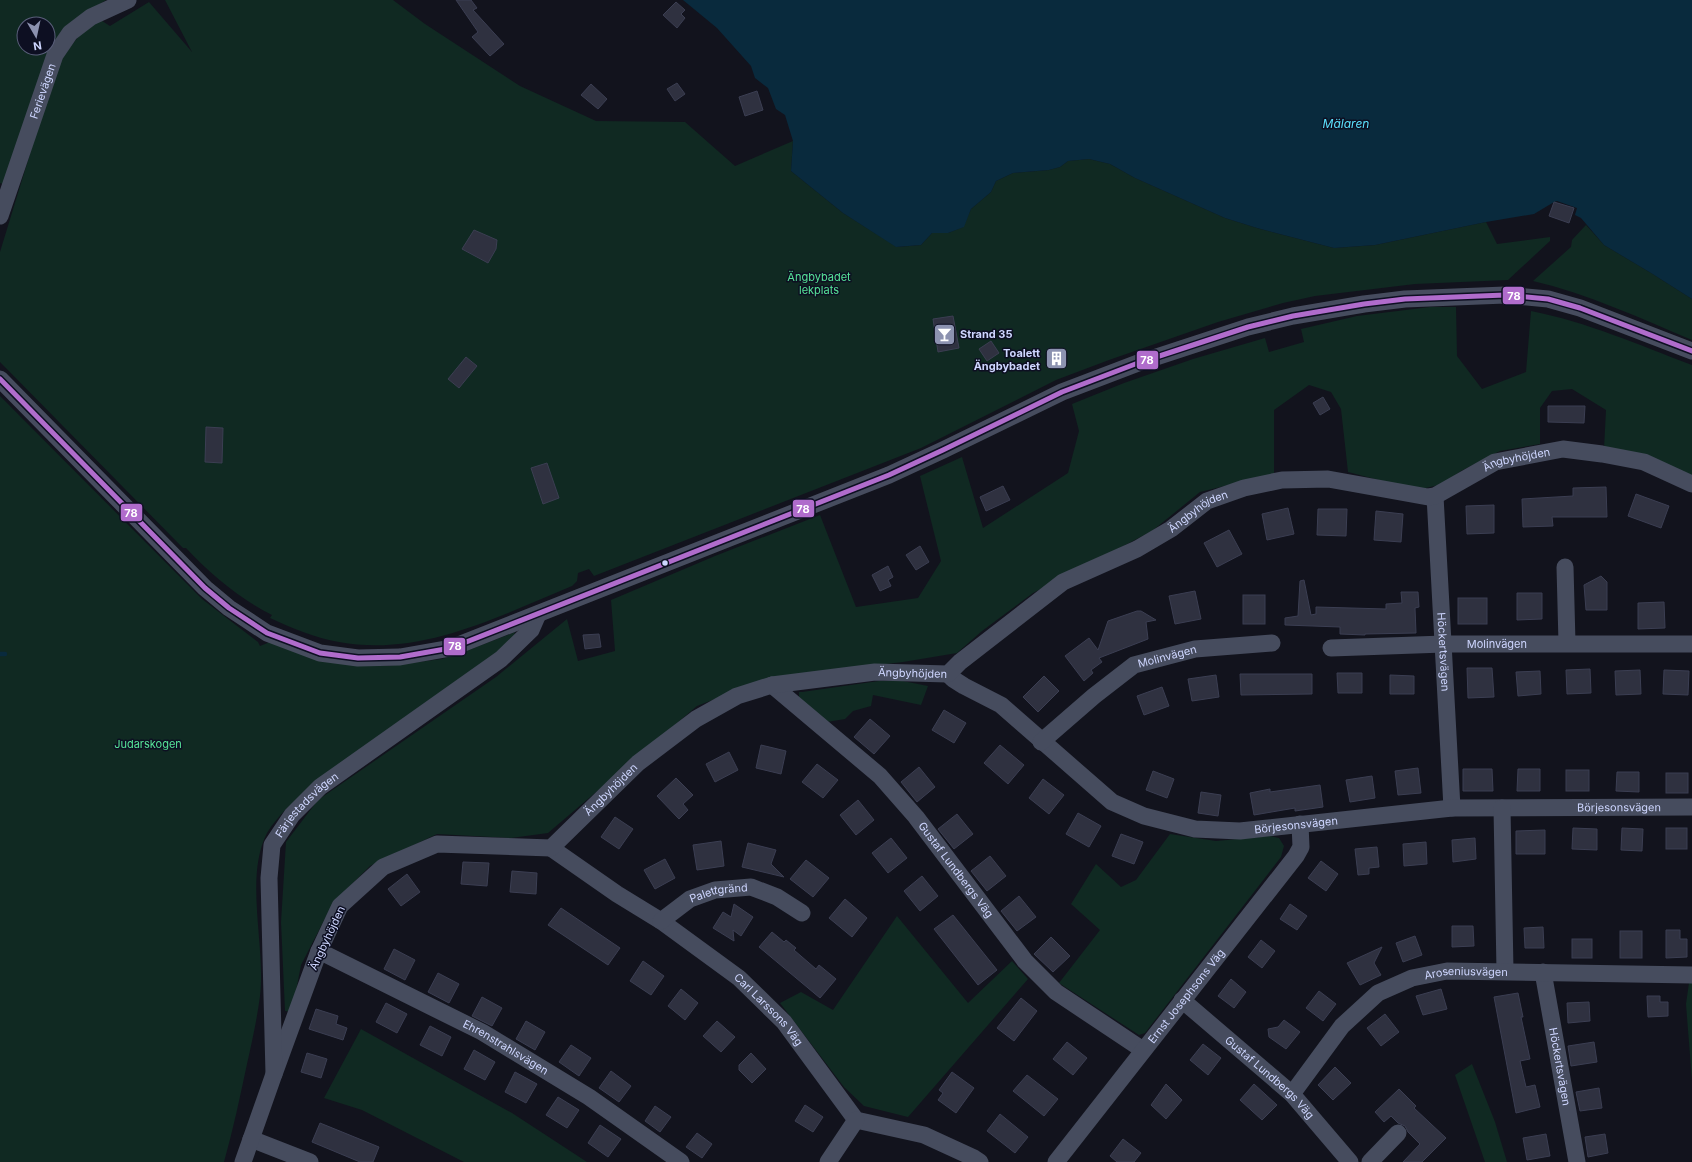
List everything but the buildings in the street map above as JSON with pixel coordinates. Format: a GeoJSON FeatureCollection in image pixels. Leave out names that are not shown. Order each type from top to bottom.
{"type":"FeatureCollection","features":[{"type":"Feature","properties":{"kind":"street","name":"Ferievägen"},"geometry":{"type":"LineString","coordinates":[[0,216],[55,55],[70,33],[91,17],[128,0]]}},
{"type":"Feature","properties":{"kind":"street"},"geometry":{"type":"LineString","coordinates":[[0,379],[204,588],[229,608],[267,633],[320,653],[358,658],[400,657],[451,648],[889,474],[943,450],[1062,392],[1138,363],[1248,328],[1293,316],[1357,305],[1405,299],[1505,295],[1548,299],[1580,308],[1692,351]]}},
{"type":"Feature","properties":{"kind":"street","name":"Ängbyhöjden"},"geometry":{"type":"LineString","coordinates":[[274,1074],[319,951],[340,906],[383,867],[437,844],[551,848],[638,763],[696,719],[737,696],[772,685],[875,672],[948,674],[960,662],[1063,582],[1137,550],[1171,529],[1208,501],[1244,488],[1282,480],[1328,479],[1428,497],[1435,496],[1495,462],[1563,449],[1602,454],[1644,462],[1692,484]]}},
{"type":"Feature","properties":{"kind":"street","name":"Höckertsvägen"},"geometry":{"type":"LineString","coordinates":[[1435,496],[1452,808]]}},
{"type":"Feature","properties":{"kind":"street"},"geometry":{"type":"LineString","coordinates":[[1565,566],[1567,643]]}},
{"type":"Feature","properties":{"kind":"street","name":"Färjestadsvägen"},"geometry":{"type":"LineString","coordinates":[[243,1162],[274,1074],[269,878],[272,845],[292,815],[320,787],[501,659],[531,630],[538,614]]}},
{"type":"Feature","properties":{"kind":"street","name":"Molinvägen"},"geometry":{"type":"LineString","coordinates":[[1041,742],[1094,696],[1134,665],[1195,649],[1272,644]]}},
{"type":"Feature","properties":{"kind":"street","name":"Molinvägen"},"geometry":{"type":"LineString","coordinates":[[1331,648],[1444,644],[1692,644]]}},
{"type":"Feature","properties":{"kind":"street","name":"Börjesonsvägen"},"geometry":{"type":"LineString","coordinates":[[948,674],[964,686],[1001,705],[1041,742],[1112,802],[1144,816],[1195,828],[1240,831],[1452,808],[1692,807]]}},
{"type":"Feature","properties":{"kind":"street","name":"Gustaf Lundbergs Väg"},"geometry":{"type":"LineString","coordinates":[[772,685],[880,776],[916,817],[1026,961],[1056,992],[1143,1050]]}},
{"type":"Feature","properties":{"kind":"street"},"geometry":{"type":"LineString","coordinates":[[1502,808],[1505,971]]}},
{"type":"Feature","properties":{"kind":"street","name":"Ernst Josephsons Väg"},"geometry":{"type":"LineString","coordinates":[[1056,1162],[1296,856],[1301,847],[1300,824]]}},
{"type":"Feature","properties":{"kind":"street","name":"Carl Larssons Väg"},"geometry":{"type":"LineString","coordinates":[[551,848],[617,894],[661,921],[739,978],[784,1022],[856,1120]]}},
{"type":"Feature","properties":{"kind":"street","name":"Palettgränd"},"geometry":{"type":"LineString","coordinates":[[661,921],[690,899],[714,890],[751,886],[777,897],[802,912]]}},
{"type":"Feature","properties":{"kind":"street","name":"Ehrenstrahlsvägen"},"geometry":{"type":"LineString","coordinates":[[319,951],[482,1032],[589,1097],[680,1162]]}},
{"type":"Feature","properties":{"kind":"street","name":"Aroseniusvägen"},"geometry":{"type":"LineString","coordinates":[[1292,1094],[1342,1026],[1378,993],[1412,978],[1447,971],[1692,975]]}},
{"type":"Feature","properties":{"kind":"street","name":"Höckertsvägen"},"geometry":{"type":"LineString","coordinates":[[1543,972],[1577,1162]]}},
{"type":"Feature","properties":{"kind":"street","name":"Gustaf Lundbergs Väg"},"geometry":{"type":"LineString","coordinates":[[1182,1000],[1292,1094],[1350,1162]]}},
{"type":"Feature","properties":{"kind":"street"},"geometry":{"type":"LineString","coordinates":[[828,1162],[856,1120],[924,1135],[980,1162]]}},
{"type":"Feature","properties":{"kind":"street"},"geometry":{"type":"LineString","coordinates":[[1370,1162],[1398,1134]]}},
{"type":"Feature","properties":{"kind":"street"},"geometry":{"type":"LineString","coordinates":[[251,1139],[310,1162]]}},
{"type":"Feature","properties":{"kind":"green space"},"geometry":{"type":"Polygon","coordinates":[[[0,0],[106,0],[69,24],[5,185],[0,183],[0,0]]]}},
{"type":"Feature","properties":{"kind":"green space","name":"Ängbybadet lekplats"},"geometry":{"type":"Polygon","coordinates":[[[165,0],[393,0],[425,24],[520,86],[596,121],[685,122],[735,166],[793,141],[791,171],[843,213],[897,247],[921,245],[932,233],[948,233],[963,227],[971,209],[991,192],[996,181],[1013,173],[1049,170],[1060,167],[1068,161],[1089,159],[1110,164],[1135,178],[1225,218],[1334,248],[1375,245],[1486,222],[1497,244],[1550,237],[1550,241],[1508,280],[1415,284],[1315,296],[1283,303],[1218,322],[1056,380],[921,448],[594,576],[589,569],[578,573],[577,581],[572,586],[487,621],[429,639],[399,644],[369,645],[339,642],[312,635],[270,618],[272,615],[237,594],[226,585],[186,548],[183,548],[0,362],[0,252],[58,62],[83,31],[99,19],[110,26],[149,2],[192,52],[165,0]]]}},
{"type":"Feature","properties":{"kind":"green space"},"geometry":{"type":"Polygon","coordinates":[[[1586,225],[1604,245],[1692,299],[1692,340],[1594,300],[1533,281],[1571,247],[1572,240],[1586,225]]]}},
{"type":"Feature","properties":{"kind":"green space"},"geometry":{"type":"Polygon","coordinates":[[[1430,307],[1456,307],[1457,356],[1482,389],[1526,372],[1531,311],[1593,328],[1692,365],[1692,479],[1604,449],[1606,410],[1572,389],[1552,391],[1540,408],[1540,444],[1500,451],[1461,471],[1443,484],[1417,490],[1348,472],[1341,409],[1331,392],[1309,385],[1274,410],[1274,474],[1200,492],[1152,531],[1033,593],[982,631],[957,653],[903,662],[769,678],[697,706],[548,833],[511,838],[437,834],[370,866],[333,903],[301,965],[292,1012],[285,1011],[281,922],[286,842],[318,800],[496,677],[567,619],[578,661],[615,651],[611,600],[715,556],[820,515],[856,607],[918,598],[941,561],[920,476],[962,457],[983,528],[1068,473],[1079,431],[1072,404],[1124,383],[1193,359],[1265,338],[1269,352],[1304,342],[1301,329],[1357,316],[1430,307]]]}},
{"type":"Feature","properties":{"kind":"green space","name":"Judarskogen"},"geometry":{"type":"Polygon","coordinates":[[[0,396],[202,599],[258,642],[260,646],[270,642],[355,665],[387,666],[442,659],[515,632],[508,644],[370,742],[286,809],[267,833],[260,851],[256,891],[261,976],[260,996],[251,1047],[224,1162],[0,1162],[0,396]]]}},
{"type":"Feature","properties":{"kind":"green space"},"geometry":{"type":"Polygon","coordinates":[[[879,681],[903,681],[928,686],[921,705],[873,695],[871,706],[853,711],[845,719],[827,722],[799,698],[799,692],[879,681]]]}},
{"type":"Feature","properties":{"kind":"green space"},"geometry":{"type":"Polygon","coordinates":[[[1170,834],[1216,841],[1270,836],[1279,838],[1284,846],[1281,857],[1145,1033],[1139,1035],[1059,983],[1100,930],[1071,904],[1096,864],[1121,887],[1136,880],[1170,834]]]}},
{"type":"Feature","properties":{"kind":"green space"},"geometry":{"type":"Polygon","coordinates":[[[897,916],[968,1003],[1012,961],[1028,979],[908,1117],[864,1106],[844,1087],[780,1003],[801,992],[833,1010],[897,916]]]}},
{"type":"Feature","properties":{"kind":"green space"},"geometry":{"type":"Polygon","coordinates":[[[1689,983],[1692,983],[1692,1081],[1686,1004],[1689,983]]]}},
{"type":"Feature","properties":{"kind":"green space"},"geometry":{"type":"Polygon","coordinates":[[[361,1029],[512,1113],[587,1162],[464,1162],[362,1110],[324,1098],[361,1029]]]}},
{"type":"Feature","properties":{"kind":"green space"},"geometry":{"type":"Polygon","coordinates":[[[1472,1064],[1495,1122],[1507,1162],[1485,1162],[1455,1075],[1472,1064]]]}},
{"type":"Feature","properties":{"kind":"water","name":"Mälaren"},"geometry":{"type":"Polygon","coordinates":[[[683,0],[1692,0],[1692,299],[1604,245],[1581,218],[1575,215],[1577,208],[1557,201],[1534,214],[1486,222],[1375,245],[1334,248],[1225,218],[1135,178],[1110,164],[1089,159],[1068,161],[1060,167],[1049,170],[1013,173],[996,181],[991,192],[971,209],[964,227],[948,233],[932,233],[921,245],[896,247],[843,213],[791,171],[793,141],[785,115],[776,109],[768,88],[755,78],[751,66],[717,28],[683,0]]]}},
{"type":"Feature","properties":{"kind":"waterway"},"geometry":{"type":"LineString","coordinates":[[0,654],[5,654]]}},
{"type":"Feature","properties":{"kind":"transit line","name":"78"},"geometry":{"type":"LineString","coordinates":[[0,379],[205,588],[229,608],[267,633],[320,653],[358,658],[400,657],[451,648],[889,475],[1062,392],[1138,363],[1248,327],[1293,316],[1364,304],[1405,299],[1505,295],[1548,299],[1580,308],[1692,351]]}},
{"type":"Feature","properties":{"kind":"place","name":"Strand 35"},"geometry":{"type":"Point","coordinates":[945,334]}},
{"type":"Feature","properties":{"kind":"place","name":"Toalett Ängbybadet"},"geometry":{"type":"Point","coordinates":[1056,359]}}]}
